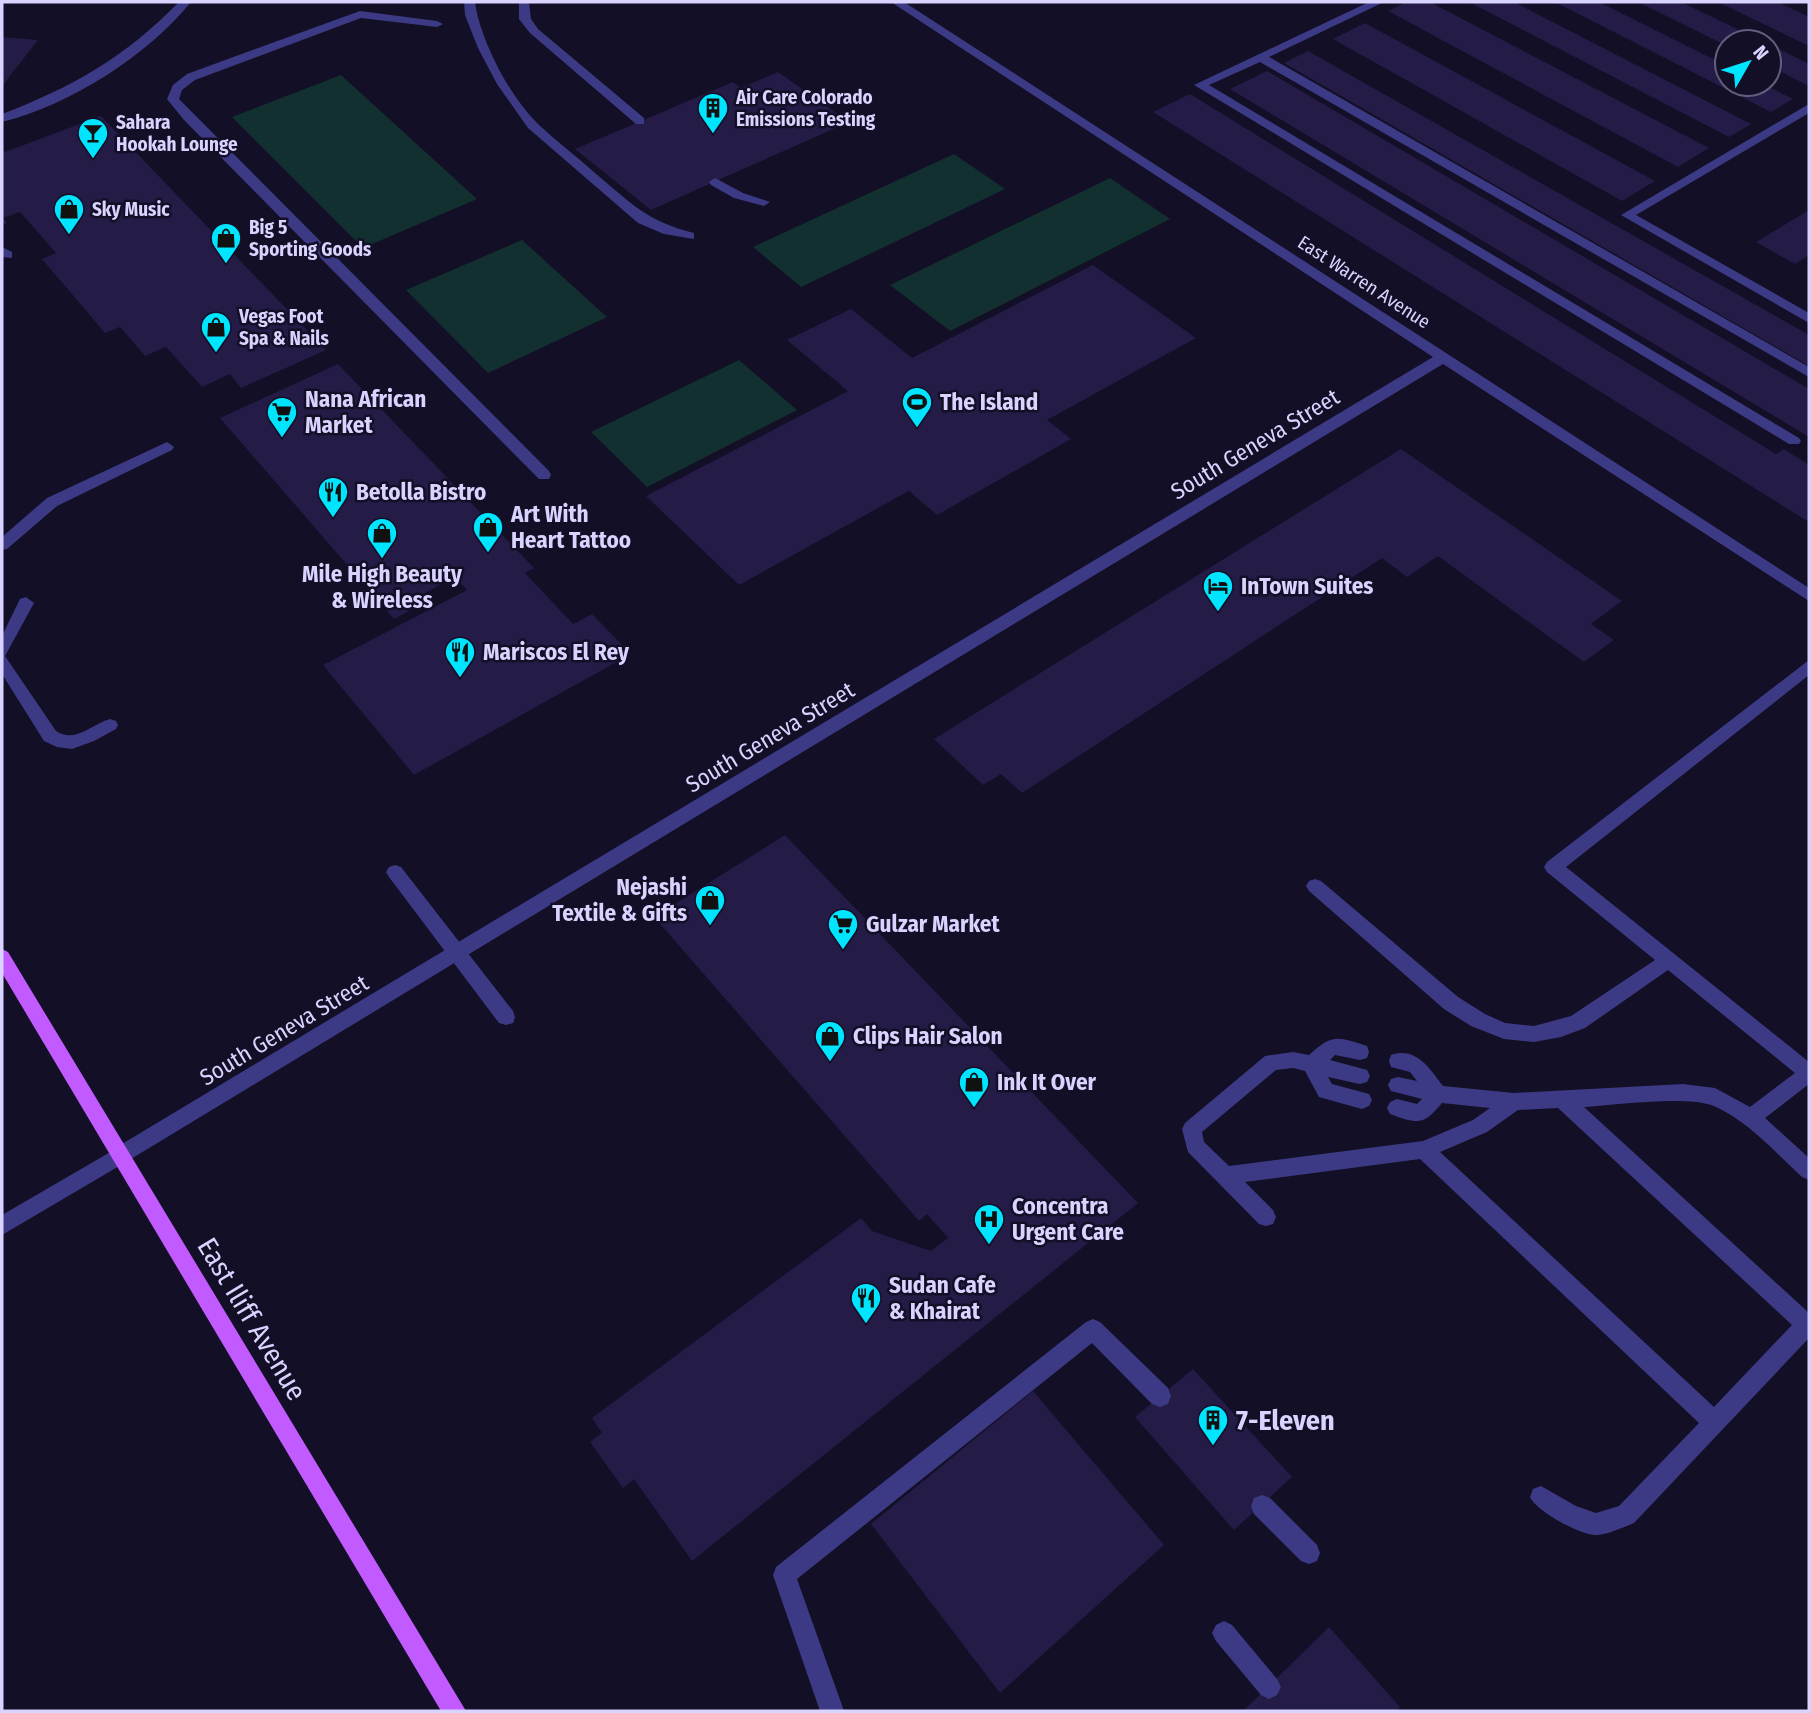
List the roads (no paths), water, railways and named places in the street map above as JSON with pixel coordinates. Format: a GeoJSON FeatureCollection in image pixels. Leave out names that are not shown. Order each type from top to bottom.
{"type":"FeatureCollection","features":[{"type":"Feature","properties":{"kind":"main road","name":"East Iliff Avenue"},"geometry":{"type":"LineString","coordinates":[[2,957],[454,1711]]}},
{"type":"Feature","properties":{"kind":"street"},"geometry":{"type":"LineString","coordinates":[[2,118],[65,94],[110,69],[153,37],[185,2]]}},
{"type":"Feature","properties":{"kind":"street"},"geometry":{"type":"LineString","coordinates":[[469,2],[472,22],[479,38],[518,109],[532,125],[643,220],[689,236]]}},
{"type":"Feature","properties":{"kind":"street"},"geometry":{"type":"LineString","coordinates":[[524,2],[525,19],[534,31],[640,121]]}},
{"type":"Feature","properties":{"kind":"street"},"geometry":{"type":"LineString","coordinates":[[903,6],[927,2]]}},
{"type":"Feature","properties":{"kind":"street"},"geometry":{"type":"LineString","coordinates":[[1378,2],[1200,85],[1794,441]]}},
{"type":"Feature","properties":{"kind":"street","name":"East Warren Avenue"},"geometry":{"type":"LineString","coordinates":[[903,6],[1809,595]]}},
{"type":"Feature","properties":{"kind":"street"},"geometry":{"type":"LineString","coordinates":[[437,24],[360,14],[191,76],[177,88],[173,99],[197,127],[544,475]]}},
{"type":"Feature","properties":{"kind":"street"},"geometry":{"type":"LineString","coordinates":[[1260,57],[1809,373]]}},
{"type":"Feature","properties":{"kind":"street"},"geometry":{"type":"LineString","coordinates":[[1809,108],[1627,215],[1809,319]]}},
{"type":"Feature","properties":{"kind":"street"},"geometry":{"type":"LineString","coordinates":[[715,182],[731,194],[746,200],[764,202]]}},
{"type":"Feature","properties":{"kind":"street","name":"South Geneva Street"},"geometry":{"type":"LineString","coordinates":[[2,1226],[1444,357]]}},
{"type":"Feature","properties":{"kind":"street"},"geometry":{"type":"LineString","coordinates":[[2,545],[52,502],[167,447]]}},
{"type":"Feature","properties":{"kind":"street"},"geometry":{"type":"LineString","coordinates":[[2,651],[26,603]]}},
{"type":"Feature","properties":{"kind":"street"},"geometry":{"type":"LineString","coordinates":[[2,661],[50,736],[58,743],[72,743],[110,725]]}},
{"type":"Feature","properties":{"kind":"street"},"geometry":{"type":"LineString","coordinates":[[1751,1118],[1809,1073],[1553,867],[1809,666]]}},
{"type":"Feature","properties":{"kind":"street"},"geometry":{"type":"LineString","coordinates":[[395,872],[506,1017]]}},
{"type":"Feature","properties":{"kind":"street"},"geometry":{"type":"LineString","coordinates":[[1315,886],[1451,1003],[1478,1020],[1504,1031],[1523,1034],[1543,1032],[1578,1022],[1669,960]]}},
{"type":"Feature","properties":{"kind":"street"},"geometry":{"type":"LineString","coordinates":[[1312,1065],[1332,1046],[1360,1052]]}},
{"type":"Feature","properties":{"kind":"street"},"geometry":{"type":"LineString","coordinates":[[1266,1217],[1195,1146],[1192,1129],[1272,1062],[1293,1060],[1360,1076]]}},
{"type":"Feature","properties":{"kind":"street"},"geometry":{"type":"LineString","coordinates":[[1398,1061],[1416,1065],[1438,1094]]}},
{"type":"Feature","properties":{"kind":"street"},"geometry":{"type":"LineString","coordinates":[[1312,1065],[1326,1091],[1362,1100]]}},
{"type":"Feature","properties":{"kind":"street"},"geometry":{"type":"LineString","coordinates":[[1398,1085],[1438,1094],[1514,1102],[1683,1093],[1715,1097],[1751,1118],[1809,1171]]}},
{"type":"Feature","properties":{"kind":"street"},"geometry":{"type":"LineString","coordinates":[[1396,1108],[1421,1114],[1438,1094]]}},
{"type":"Feature","properties":{"kind":"street"},"geometry":{"type":"LineString","coordinates":[[1541,1497],[1570,1515],[1596,1524],[1626,1515],[1808,1324],[1563,1100]]}},
{"type":"Feature","properties":{"kind":"street"},"geometry":{"type":"LineString","coordinates":[[1225,1176],[1424,1150],[1480,1126],[1514,1102]]}},
{"type":"Feature","properties":{"kind":"street"},"geometry":{"type":"LineString","coordinates":[[1424,1150],[1713,1421]]}},
{"type":"Feature","properties":{"kind":"street"},"geometry":{"type":"LineString","coordinates":[[832,1711],[784,1575],[1093,1329],[1160,1396]]}},
{"type":"Feature","properties":{"kind":"street"},"geometry":{"type":"LineString","coordinates":[[1262,1506],[1309,1553]]}},
{"type":"Feature","properties":{"kind":"street"},"geometry":{"type":"LineString","coordinates":[[1224,1633],[1269,1687]]}},
{"type":"Feature","properties":{"kind":"place","name":"Air Care Colorado Emissions Testing"},"geometry":{"type":"Point","coordinates":[713,135]}},
{"type":"Feature","properties":{"kind":"place","name":"Sahara Hookah Lounge"},"geometry":{"type":"Point","coordinates":[93,160]}},
{"type":"Feature","properties":{"kind":"place","name":"Sky Music"},"geometry":{"type":"Point","coordinates":[69,236]}},
{"type":"Feature","properties":{"kind":"place","name":"Big 5 Sporting Goods"},"geometry":{"type":"Point","coordinates":[226,265]}},
{"type":"Feature","properties":{"kind":"place","name":"Vegas Foot Spa & Nails"},"geometry":{"type":"Point","coordinates":[216,354]}},
{"type":"Feature","properties":{"kind":"place","name":"The Island"},"geometry":{"type":"Point","coordinates":[917,429]}},
{"type":"Feature","properties":{"kind":"place","name":"Nana African Market"},"geometry":{"type":"Point","coordinates":[282,439]}},
{"type":"Feature","properties":{"kind":"place","name":"Betolla Bistro"},"geometry":{"type":"Point","coordinates":[333,519]}},
{"type":"Feature","properties":{"kind":"place","name":"Art With Heart Tattoo"},"geometry":{"type":"Point","coordinates":[488,554]}},
{"type":"Feature","properties":{"kind":"place","name":"Mile High Beauty & Wireless"},"geometry":{"type":"Point","coordinates":[382,560]}},
{"type":"Feature","properties":{"kind":"place","name":"InTown Suites"},"geometry":{"type":"Point","coordinates":[1218,613]}},
{"type":"Feature","properties":{"kind":"place","name":"Mariscos El Rey"},"geometry":{"type":"Point","coordinates":[460,679]}},
{"type":"Feature","properties":{"kind":"place","name":"Nejashi Textile & Gifts"},"geometry":{"type":"Point","coordinates":[710,927]}},
{"type":"Feature","properties":{"kind":"place","name":"Gulzar Market"},"geometry":{"type":"Point","coordinates":[843,951]}},
{"type":"Feature","properties":{"kind":"place","name":"Clips Hair Salon"},"geometry":{"type":"Point","coordinates":[830,1063]}},
{"type":"Feature","properties":{"kind":"place","name":"Ink It Over"},"geometry":{"type":"Point","coordinates":[974,1109]}},
{"type":"Feature","properties":{"kind":"place","name":"Concentra Urgent Care"},"geometry":{"type":"Point","coordinates":[989,1246]}},
{"type":"Feature","properties":{"kind":"place","name":"Sudan Cafe & Khairat"},"geometry":{"type":"Point","coordinates":[866,1325]}},
{"type":"Feature","properties":{"kind":"place","name":"7-Eleven"},"geometry":{"type":"Point","coordinates":[1213,1447]}}]}
